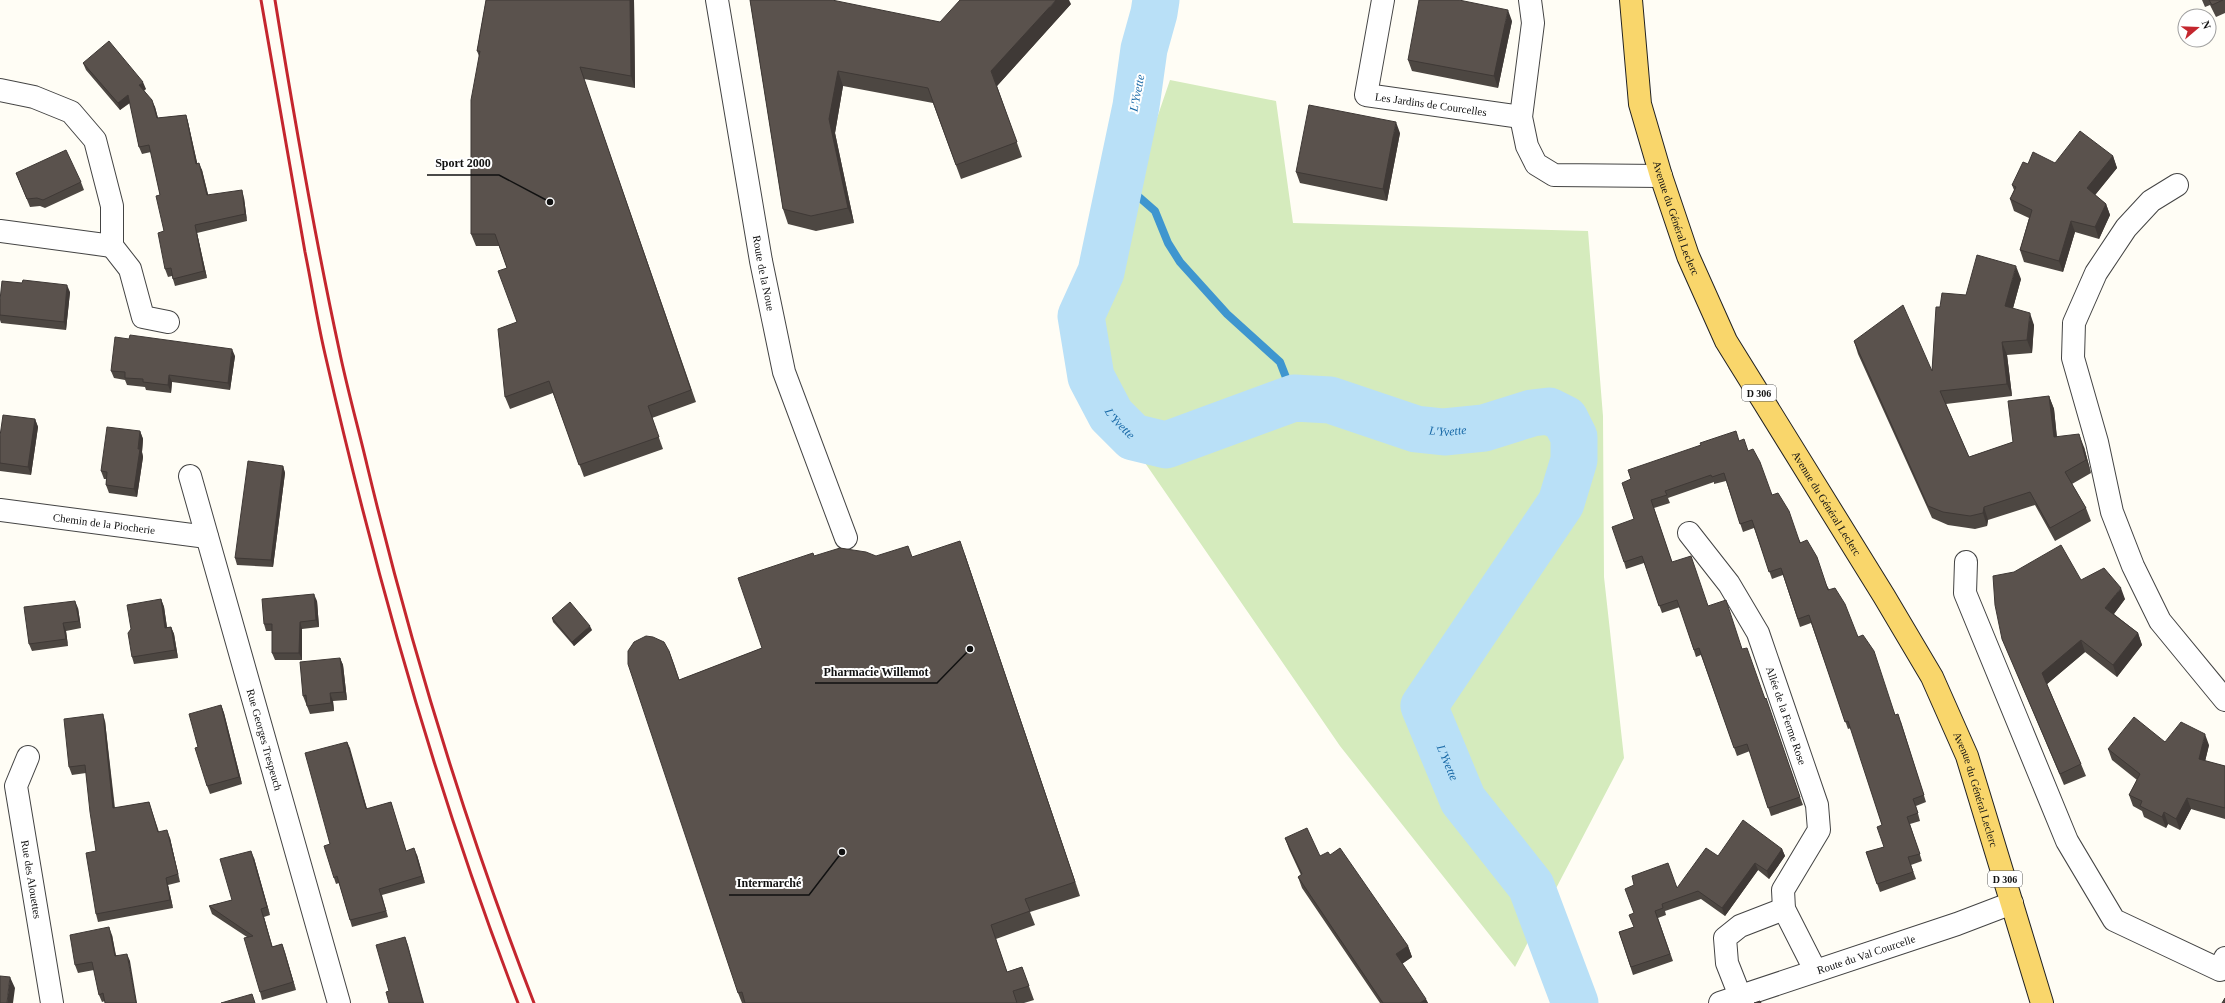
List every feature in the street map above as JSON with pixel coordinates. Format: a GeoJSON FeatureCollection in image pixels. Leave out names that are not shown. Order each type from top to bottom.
{"type":"FeatureCollection","features":[{"type":"Feature","properties":{"kind":"main road","name":"Avenue du Général Leclerc"},"geometry":{"type":"LineString","coordinates":[[1631,0],[1640,104],[1661,176],[1688,256],[1726,341],[1880,589],[1932,677],[1967,756],[2042,1003]]}},
{"type":"Feature","properties":{"kind":"street","name":"Route de la Noue"},"geometry":{"type":"LineString","coordinates":[[717,0],[761,261],[784,372],[846,538]]}},
{"type":"Feature","properties":{"kind":"street","name":"Les Jardins de Courcelles"},"geometry":{"type":"LineString","coordinates":[[1383,0],[1366,95],[1521,117]]}},
{"type":"Feature","properties":{"kind":"street"},"geometry":{"type":"LineString","coordinates":[[1530,0],[1534,23],[1521,117],[1527,146],[1536,164],[1554,176],[1661,176]]}},
{"type":"Feature","properties":{"kind":"street"},"geometry":{"type":"LineString","coordinates":[[0,90],[34,97],[71,112],[95,140],[112,206],[112,246],[130,269],[143,317],[168,322]]}},
{"type":"Feature","properties":{"kind":"street"},"geometry":{"type":"LineString","coordinates":[[2177,185],[2151,201],[2126,228],[2096,273],[2074,323],[2073,358],[2097,442],[2112,512],[2133,566],[2160,621],[2225,700]]}},
{"type":"Feature","properties":{"kind":"street"},"geometry":{"type":"LineString","coordinates":[[0,231],[112,246]]}},
{"type":"Feature","properties":{"kind":"street","name":"Rue Georges Trespeuch"},"geometry":{"type":"LineString","coordinates":[[190,476],[339,1003]]}},
{"type":"Feature","properties":{"kind":"street","name":"Chemin de la Piocherie"},"geometry":{"type":"LineString","coordinates":[[0,510],[207,537]]}},
{"type":"Feature","properties":{"kind":"street","name":"Allée de la Ferme Rose"},"geometry":{"type":"LineString","coordinates":[[1689,533],[1729,584],[1758,633],[1817,805],[1819,830],[1783,890],[1784,909],[1815,970]]}},
{"type":"Feature","properties":{"kind":"street"},"geometry":{"type":"LineString","coordinates":[[1966,562],[1965,594],[2066,841],[2114,920],[2220,970],[2225,958]]}},
{"type":"Feature","properties":{"kind":"street","name":"Rue des Alouettes"},"geometry":{"type":"LineString","coordinates":[[28,757],[16,786],[52,1003]]}},
{"type":"Feature","properties":{"kind":"street","name":"Route du Val Courcelle"},"geometry":{"type":"LineString","coordinates":[[1730,999],[1957,924],[2012,903]]}},
{"type":"Feature","properties":{"kind":"street"},"geometry":{"type":"LineString","coordinates":[[1730,999],[1725,938],[1740,926],[1784,909]]}},
{"type":"Feature","properties":{"kind":"green space"},"geometry":{"type":"Polygon","coordinates":[[[1170,80],[1276,101],[1293,223],[1588,231],[1603,416],[1604,577],[1624,758],[1515,967],[1340,746],[1121,428],[1094,302],[1170,80]]]}},
{"type":"Feature","properties":{"kind":"building"},"geometry":{"type":"Polygon","coordinates":[[[486,0],[630,0],[631,76],[580,67],[691,390],[648,406],[659,437],[579,465],[549,381],[505,397],[498,329],[517,322],[498,271],[507,268],[495,234],[471,234],[471,100],[480,51],[477,51],[486,0]]]}},
{"type":"Feature","properties":{"kind":"building"},"geometry":{"type":"Polygon","coordinates":[[[750,0],[832,0],[940,22],[960,0],[1056,0],[991,71],[1017,142],[956,165],[928,88],[838,71],[829,119],[848,208],[811,216],[783,209],[750,0]]]}},
{"type":"Feature","properties":{"kind":"building"},"geometry":{"type":"Polygon","coordinates":[[[1419,0],[1459,0],[1508,10],[1494,76],[1408,60],[1419,0]]]}},
{"type":"Feature","properties":{"kind":"building"},"geometry":{"type":"Polygon","coordinates":[[[2209,0],[2223,0],[2212,5],[2209,0]]]}},
{"type":"Feature","properties":{"kind":"building"},"geometry":{"type":"Polygon","coordinates":[[[109,41],[143,82],[139,85],[152,100],[157,118],[186,115],[196,164],[199,163],[207,195],[242,190],[245,214],[195,225],[204,271],[173,279],[171,268],[165,269],[158,233],[164,231],[156,196],[160,195],[149,145],[139,147],[128,95],[118,103],[83,63],[109,41]]]}},
{"type":"Feature","properties":{"kind":"building"},"geometry":{"type":"Polygon","coordinates":[[[1309,105],[1396,122],[1383,189],[1296,172],[1309,105]]]}},
{"type":"Feature","properties":{"kind":"building"},"geometry":{"type":"Polygon","coordinates":[[[2080,131],[2113,156],[2087,188],[2106,204],[2095,227],[2071,221],[2059,261],[2020,250],[2032,210],[2010,199],[2016,187],[2012,185],[2023,162],[2028,164],[2033,152],[2055,163],[2080,131]]]}},
{"type":"Feature","properties":{"kind":"building"},"geometry":{"type":"Polygon","coordinates":[[[66,150],[81,182],[43,200],[37,198],[27,199],[16,173],[66,150]]]}},
{"type":"Feature","properties":{"kind":"building"},"geometry":{"type":"Polygon","coordinates":[[[1977,255],[2016,266],[2005,306],[2030,313],[2027,340],[2002,342],[2007,384],[1940,391],[1969,457],[2013,442],[2008,401],[2049,396],[2054,437],[2079,434],[2086,460],[2065,472],[2086,508],[2050,528],[2030,492],[1984,507],[1983,513],[1970,516],[1943,512],[1928,506],[1854,341],[1903,305],[1932,371],[1936,307],[1940,307],[1942,293],[1966,295],[1977,255]]]}},
{"type":"Feature","properties":{"kind":"building"},"geometry":{"type":"Polygon","coordinates":[[[23,280],[67,285],[64,322],[0,315],[2,281],[22,283],[23,280]]]}},
{"type":"Feature","properties":{"kind":"building"},"geometry":{"type":"Polygon","coordinates":[[[130,335],[232,349],[228,383],[169,375],[168,385],[143,382],[143,379],[125,378],[125,372],[111,371],[115,337],[129,339],[130,335]]]}},
{"type":"Feature","properties":{"kind":"building"},"geometry":{"type":"Polygon","coordinates":[[[3,415],[35,419],[28,467],[0,463],[0,436],[3,415]]]}},
{"type":"Feature","properties":{"kind":"building"},"geometry":{"type":"Polygon","coordinates":[[[107,427],[140,431],[138,449],[140,449],[134,489],[106,485],[107,472],[101,471],[107,427]]]}},
{"type":"Feature","properties":{"kind":"building"},"geometry":{"type":"Polygon","coordinates":[[[1736,431],[1739,441],[1744,439],[1748,451],[1753,449],[1760,462],[1772,495],[1778,493],[1789,511],[1800,543],[1807,540],[1817,557],[1828,590],[1835,588],[1845,604],[1858,637],[1863,635],[1874,651],[1895,715],[1898,714],[1924,795],[1913,799],[1918,813],[1907,817],[1920,854],[1908,857],[1913,872],[1877,884],[1866,852],[1884,847],[1877,827],[1882,825],[1848,721],[1845,722],[1809,615],[1798,619],[1781,568],[1769,572],[1752,520],[1740,524],[1724,473],[1712,477],[1711,475],[1665,491],[1667,495],[1651,500],[1672,562],[1691,556],[1708,606],[1726,600],[1742,649],[1747,648],[1765,699],[1766,698],[1800,797],[1768,808],[1747,744],[1734,748],[1699,648],[1694,650],[1677,600],[1659,606],[1642,556],[1624,562],[1612,527],[1634,519],[1622,483],[1631,479],[1628,470],[1701,445],[1700,443],[1736,431]]]}},
{"type":"Feature","properties":{"kind":"building"},"geometry":{"type":"Polygon","coordinates":[[[248,461],[283,466],[271,560],[235,558],[248,461]]]}},
{"type":"Feature","properties":{"kind":"building"},"geometry":{"type":"Polygon","coordinates":[[[960,541],[1075,882],[1025,899],[1030,911],[991,925],[1007,972],[1022,967],[1029,986],[1013,991],[1017,1003],[745,1003],[742,992],[738,993],[628,664],[628,651],[634,642],[646,636],[653,637],[664,642],[669,651],[679,680],[762,648],[738,578],[813,553],[814,556],[840,548],[866,552],[876,556],[908,546],[912,557],[960,541]]]}},
{"type":"Feature","properties":{"kind":"building"},"geometry":{"type":"Polygon","coordinates":[[[2061,545],[2081,580],[2104,568],[2121,588],[2105,608],[2138,633],[2113,665],[2081,640],[2042,673],[2081,764],[2060,774],[2002,639],[1995,605],[1993,576],[2014,572],[2061,545]]]}},
{"type":"Feature","properties":{"kind":"building"},"geometry":{"type":"Polygon","coordinates":[[[314,594],[316,620],[300,622],[299,653],[272,653],[272,624],[264,624],[262,599],[314,594]]]}},
{"type":"Feature","properties":{"kind":"building"},"geometry":{"type":"Polygon","coordinates":[[[161,599],[165,628],[171,627],[175,650],[132,657],[128,633],[131,629],[127,605],[161,599]]]}},
{"type":"Feature","properties":{"kind":"building"},"geometry":{"type":"Polygon","coordinates":[[[75,601],[79,621],[63,623],[66,639],[29,644],[24,607],[75,601]]]}},
{"type":"Feature","properties":{"kind":"building"},"geometry":{"type":"Polygon","coordinates":[[[570,602],[590,626],[572,642],[552,618],[570,602]]]}},
{"type":"Feature","properties":{"kind":"building"},"geometry":{"type":"Polygon","coordinates":[[[340,658],[344,692],[330,693],[331,703],[307,706],[306,695],[303,696],[300,662],[340,658]]]}},
{"type":"Feature","properties":{"kind":"building"},"geometry":{"type":"Polygon","coordinates":[[[221,705],[239,777],[207,786],[195,748],[198,747],[189,714],[221,705]]]}},
{"type":"Feature","properties":{"kind":"building"},"geometry":{"type":"Polygon","coordinates":[[[103,714],[113,808],[149,802],[158,832],[167,830],[178,874],[166,878],[170,900],[96,914],[86,853],[96,851],[85,765],[69,767],[64,719],[103,714]]]}},
{"type":"Feature","properties":{"kind":"building"},"geometry":{"type":"Polygon","coordinates":[[[2134,717],[2165,742],[2181,722],[2205,734],[2199,759],[2225,766],[2225,808],[2187,798],[2176,819],[2164,812],[2162,817],[2140,806],[2142,801],[2129,795],[2140,774],[2108,749],[2134,717]]]}},
{"type":"Feature","properties":{"kind":"building"},"geometry":{"type":"Polygon","coordinates":[[[347,742],[366,809],[391,802],[406,851],[414,848],[422,876],[379,889],[386,911],[350,920],[337,876],[334,878],[324,846],[330,844],[305,753],[347,742]]]}},
{"type":"Feature","properties":{"kind":"building"},"geometry":{"type":"Polygon","coordinates":[[[1743,820],[1782,849],[1767,871],[1755,863],[1722,908],[1698,891],[1662,904],[1663,908],[1655,911],[1670,954],[1631,967],[1619,932],[1634,927],[1629,915],[1634,913],[1625,889],[1634,885],[1632,876],[1668,863],[1677,888],[1706,848],[1718,856],[1743,820]]]}},
{"type":"Feature","properties":{"kind":"building"},"geometry":{"type":"Polygon","coordinates":[[[1307,828],[1320,856],[1328,852],[1330,855],[1340,848],[1408,946],[1396,954],[1426,999],[1420,1003],[1383,1003],[1298,877],[1302,874],[1285,838],[1307,828]]]}},
{"type":"Feature","properties":{"kind":"building"},"geometry":{"type":"Polygon","coordinates":[[[251,851],[267,907],[261,909],[272,947],[282,944],[293,982],[260,992],[244,938],[253,936],[209,906],[232,900],[220,859],[251,851]]]}},
{"type":"Feature","properties":{"kind":"building"},"geometry":{"type":"Polygon","coordinates":[[[109,927],[115,956],[127,954],[136,1003],[105,1003],[103,993],[99,995],[92,962],[75,965],[70,935],[109,927]]]}},
{"type":"Feature","properties":{"kind":"building"},"geometry":{"type":"Polygon","coordinates":[[[405,937],[423,1003],[389,1003],[386,992],[389,991],[376,945],[405,937]]]}},
{"type":"Feature","properties":{"kind":"building"},"geometry":{"type":"Polygon","coordinates":[[[0,976],[10,977],[7,1003],[0,1003],[0,976]]]}},
{"type":"Feature","properties":{"kind":"building"},"geometry":{"type":"Polygon","coordinates":[[[252,994],[255,1003],[221,1003],[252,994]]]}},
{"type":"Feature","properties":{"kind":"waterway","name":"L'Yvette"},"geometry":{"type":"LineString","coordinates":[[1156,0],[1144,49],[1136,106],[1101,272],[1081,316],[1091,377],[1111,415],[1133,437],[1166,445],[1294,398],[1330,400],[1416,429],[1444,432],[1484,428],[1532,413],[1549,411],[1565,419],[1574,437],[1574,460],[1561,503],[1424,706],[1463,800],[1531,886],[1575,1003]]}},
{"type":"Feature","properties":{"kind":"waterway"},"geometry":{"type":"LineString","coordinates":[[1119,191],[1139,197],[1155,211],[1168,243],[1180,262],[1227,314],[1280,362],[1294,398]]}},
{"type":"Feature","properties":{"kind":"railway"},"geometry":{"type":"LineString","coordinates":[[261,0],[319,328],[365,518],[410,682],[435,764],[461,844],[518,1003]]}},
{"type":"Feature","properties":{"kind":"railway"},"geometry":{"type":"LineString","coordinates":[[275,0],[321,262],[345,378],[384,533],[421,670],[463,804],[485,871],[534,1003]]}},
{"type":"Feature","properties":{"kind":"place","name":"Sport 2000"},"geometry":{"type":"Point","coordinates":[550,202]}},
{"type":"Feature","properties":{"kind":"place","name":"Pharmacie Willemot"},"geometry":{"type":"Point","coordinates":[970,649]}},
{"type":"Feature","properties":{"kind":"place","name":"Intermarché"},"geometry":{"type":"Point","coordinates":[842,852]}}]}
